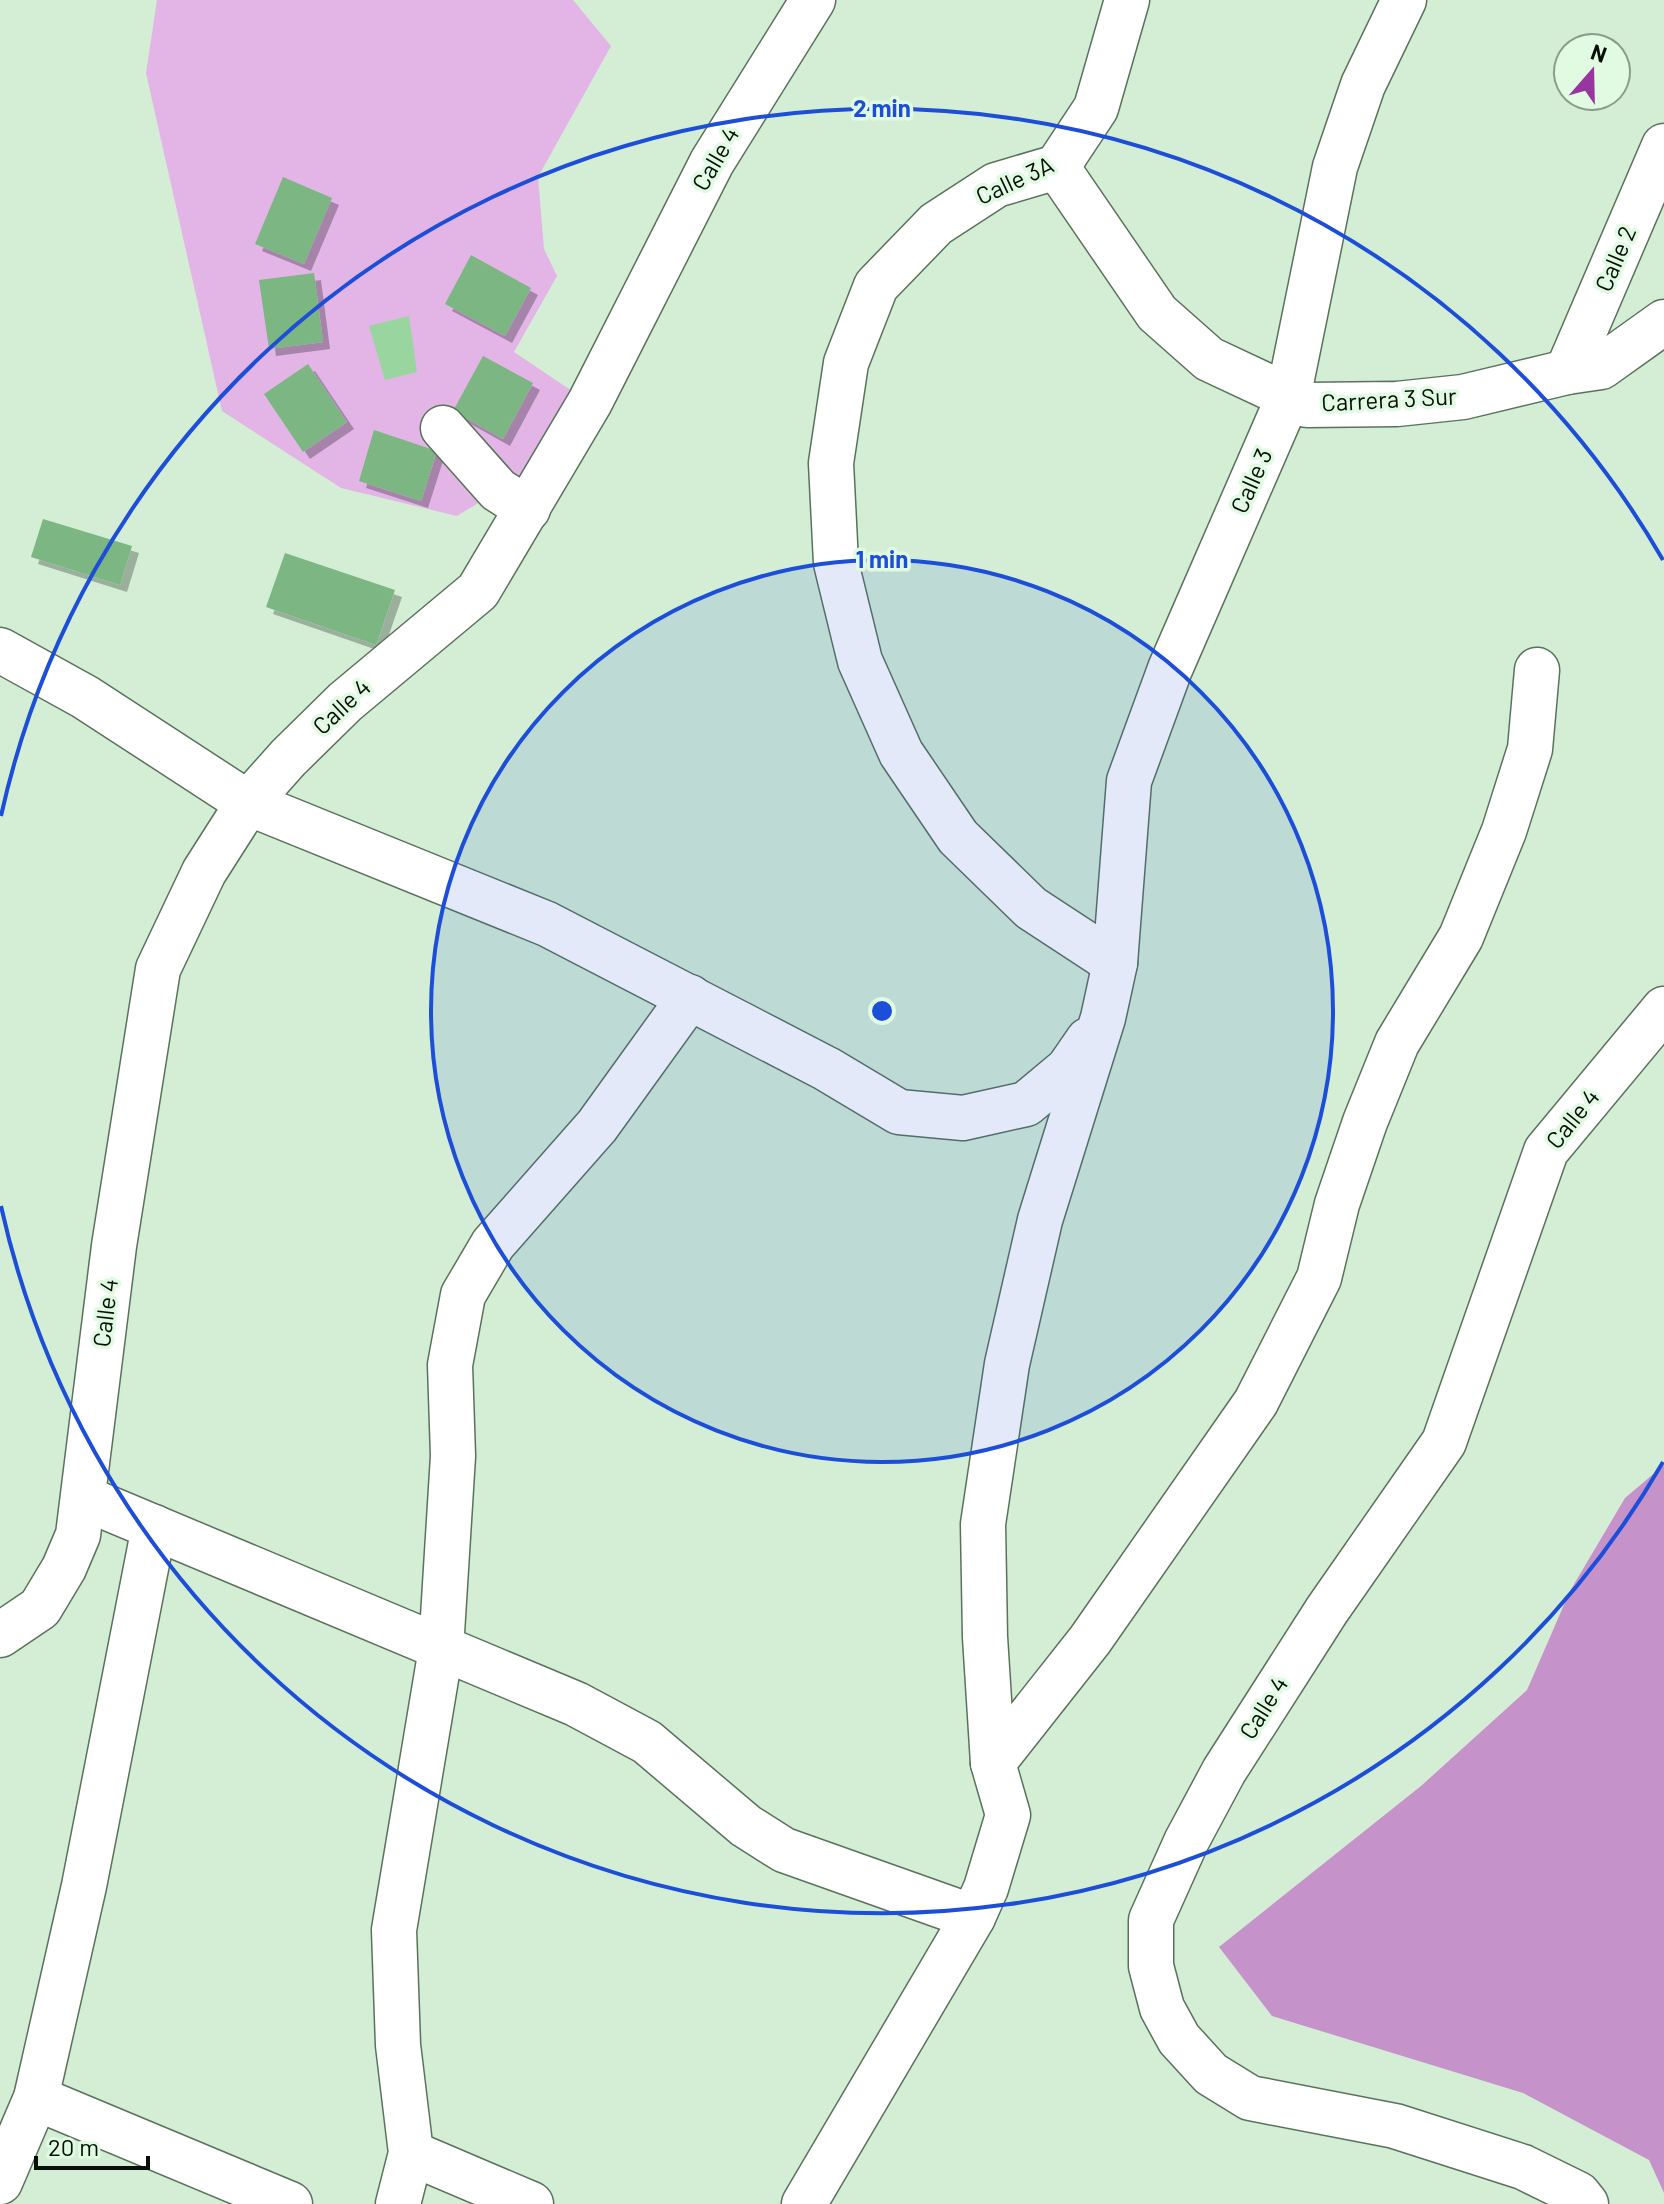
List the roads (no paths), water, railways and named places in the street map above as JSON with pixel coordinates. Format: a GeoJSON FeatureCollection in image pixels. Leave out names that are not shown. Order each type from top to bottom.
{"type":"FeatureCollection","features":[{"type":"Feature","properties":{"kind":"street","name":"Calle 4"},"geometry":{"type":"LineString","coordinates":[[0,1635],[40,1608],[64,1568],[78,1535],[114,1246],[158,969],[204,872],[248,803],[345,702],[478,591],[590,402],[712,162],[813,0]]}},
{"type":"Feature","properties":{"kind":"street","name":"Calle 3A"},"geometry":{"type":"LineString","coordinates":[[1115,963],[1031,908],[958,837],[901,753],[860,661],[836,563],[831,463],[846,363],[876,286],[936,224],[996,185],[1057,167],[1096,108],[1127,0]]}},
{"type":"Feature","properties":{"kind":"street","name":"Calle 3"},"geometry":{"type":"LineString","coordinates":[[804,2204],[973,1917],[986,1888],[1008,1815],[993,1763],[985,1637],[983,1524],[1007,1364],[1040,1220],[1103,1018],[1115,963],[1129,781],[1170,669],[1288,396],[1335,167],[1363,85],[1404,0]]}},
{"type":"Feature","properties":{"kind":"street","name":"Calle 2"},"geometry":{"type":"LineString","coordinates":[[1567,372],[1664,146]]}},
{"type":"Feature","properties":{"kind":"street","name":"Carrera 3 Sur"},"geometry":{"type":"LineString","coordinates":[[1057,167],[1157,313],[1209,359],[1307,405],[1397,404],[1463,397],[1601,367],[1664,322]]}},
{"type":"Feature","properties":{"kind":"street"},"geometry":{"type":"LineString","coordinates":[[443,428],[498,490],[528,509]]}},
{"type":"Feature","properties":{"kind":"street"},"geometry":{"type":"LineString","coordinates":[[0,650],[85,697],[248,803],[547,924],[827,1069],[899,1112],[963,1118],[1026,1104],[1068,1069],[1103,1018]]}},
{"type":"Feature","properties":{"kind":"street"},"geometry":{"type":"LineString","coordinates":[[993,1763],[1090,1640],[1256,1402],[1319,1278],[1337,1204],[1397,1043],[1461,937],[1504,831],[1530,749],[1537,670]]}},
{"type":"Feature","properties":{"kind":"street"},"geometry":{"type":"LineString","coordinates":[[398,2204],[411,2153],[398,2045],[394,1930],[441,1649],[453,1456],[450,1365],[463,1295],[493,1244],[597,1126],[690,997]]}},
{"type":"Feature","properties":{"kind":"street","name":"Calle 4"},"geometry":{"type":"LineString","coordinates":[[1586,2204],[1578,2194],[1523,2167],[1395,2126],[1309,2112],[1250,2098],[1211,2074],[1179,2039],[1162,2008],[1151,1966],[1151,1920],[1186,1842],[1224,1771],[1327,1610],[1444,1442],[1546,1151],[1664,1009]]}},
{"type":"Feature","properties":{"kind":"street"},"geometry":{"type":"LineString","coordinates":[[84,1498],[576,1704],[647,1742],[746,1826],[784,1850],[973,1917]]}},
{"type":"Feature","properties":{"kind":"street"},"geometry":{"type":"LineString","coordinates":[[0,2182],[36,2098],[84,1886],[154,1527]]}},
{"type":"Feature","properties":{"kind":"street"},"geometry":{"type":"LineString","coordinates":[[36,2098],[290,2204]]}},
{"type":"Feature","properties":{"kind":"street"},"geometry":{"type":"LineString","coordinates":[[411,2153],[531,2204]]}}]}
